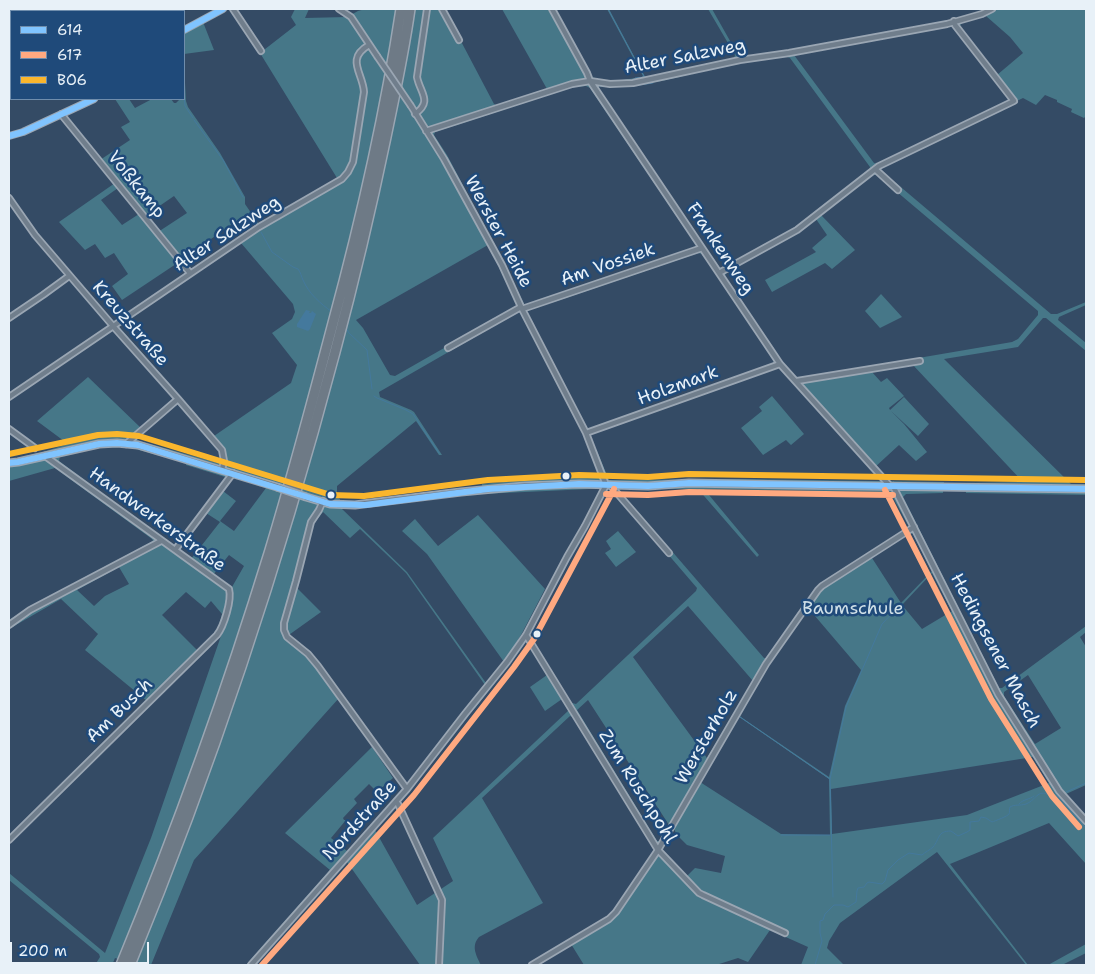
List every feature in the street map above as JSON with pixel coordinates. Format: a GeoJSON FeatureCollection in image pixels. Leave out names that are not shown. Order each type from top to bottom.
{"type":"FeatureCollection","features":[{"type":"Feature","properties":{"kind":"highway"},"geometry":{"type":"LineString","coordinates":[[121,965],[186,798],[220,703],[286,497],[338,306],[378,135],[401,9]]}},
{"type":"Feature","properties":{"kind":"highway"},"geometry":{"type":"LineString","coordinates":[[130,965],[185,825],[234,688],[272,573],[305,462],[345,314],[378,178],[400,71],[410,9]]}},
{"type":"Feature","properties":{"kind":"street"},"geometry":{"type":"LineString","coordinates":[[185,29],[223,9]]}},
{"type":"Feature","properties":{"kind":"street"},"geometry":{"type":"LineString","coordinates":[[233,9],[261,51]]}},
{"type":"Feature","properties":{"kind":"street","name":"Werster Heide"},"geometry":{"type":"LineString","coordinates":[[340,9],[351,16],[444,158],[502,265],[586,433],[608,485],[669,553]]}},
{"type":"Feature","properties":{"kind":"street"},"geometry":{"type":"LineString","coordinates":[[415,114],[423,107],[425,97],[418,83],[417,76],[427,9]]}},
{"type":"Feature","properties":{"kind":"street"},"geometry":{"type":"LineString","coordinates":[[442,9],[459,40]]}},
{"type":"Feature","properties":{"kind":"street","name":"Frankenweg"},"geometry":{"type":"LineString","coordinates":[[552,9],[590,81],[780,364],[892,486]]}},
{"type":"Feature","properties":{"kind":"street","name":"Alter Salzweg"},"geometry":{"type":"LineString","coordinates":[[426,131],[572,84],[590,81],[610,84],[632,83],[740,60],[947,24],[982,14],[992,9]]}},
{"type":"Feature","properties":{"kind":"street"},"geometry":{"type":"LineString","coordinates":[[719,273],[797,230],[875,169],[1014,101],[955,25],[954,21]]}},
{"type":"Feature","properties":{"kind":"street","name":"Alter Salzweg"},"geometry":{"type":"LineString","coordinates":[[9,397],[259,227],[342,178],[348,172],[353,162],[364,92],[364,84],[356,66],[358,56],[369,45]]}},
{"type":"Feature","properties":{"kind":"street"},"geometry":{"type":"LineString","coordinates":[[9,136],[22,132],[92,100]]}},
{"type":"Feature","properties":{"kind":"street","name":"Voßkamp"},"geometry":{"type":"LineString","coordinates":[[60,114],[190,273]]}},
{"type":"Feature","properties":{"kind":"street"},"geometry":{"type":"LineString","coordinates":[[875,169],[898,190]]}},
{"type":"Feature","properties":{"kind":"street","name":"Kreuzstraße"},"geometry":{"type":"LineString","coordinates":[[9,198],[35,235],[69,276],[222,450],[224,461],[222,470]]}},
{"type":"Feature","properties":{"kind":"street","name":"Am Vossiek"},"geometry":{"type":"LineString","coordinates":[[448,348],[522,308],[702,248]]}},
{"type":"Feature","properties":{"kind":"street"},"geometry":{"type":"LineString","coordinates":[[9,318],[69,276]]}},
{"type":"Feature","properties":{"kind":"street"},"geometry":{"type":"LineString","coordinates":[[796,381],[920,361]]}},
{"type":"Feature","properties":{"kind":"street","name":"Holzmark"},"geometry":{"type":"LineString","coordinates":[[586,433],[780,364]]}},
{"type":"Feature","properties":{"kind":"street"},"geometry":{"type":"LineString","coordinates":[[126,444],[178,398]]}},
{"type":"Feature","properties":{"kind":"street"},"geometry":{"type":"LineString","coordinates":[[9,428],[35,448]]}},
{"type":"Feature","properties":{"kind":"street"},"geometry":{"type":"LineString","coordinates":[[9,463],[99,444],[138,445],[337,505],[355,505],[488,489],[570,484],[648,486],[690,482],[1086,489]]}},
{"type":"Feature","properties":{"kind":"street","name":"Handwerkerstraße"},"geometry":{"type":"LineString","coordinates":[[45,456],[229,590]]}},
{"type":"Feature","properties":{"kind":"street"},"geometry":{"type":"LineString","coordinates":[[175,550],[232,473]]}},
{"type":"Feature","properties":{"kind":"street","name":"Nordstraße"},"geometry":{"type":"LineString","coordinates":[[251,965],[407,789],[507,662],[526,635],[608,485]]}},
{"type":"Feature","properties":{"kind":"street","name":"Hedingsener Masch"},"geometry":{"type":"LineString","coordinates":[[892,486],[998,694],[1061,793],[1086,821]]}},
{"type":"Feature","properties":{"kind":"street"},"geometry":{"type":"LineString","coordinates":[[323,501],[311,522],[284,623],[284,630],[287,636],[308,654],[318,666],[407,789]]}},
{"type":"Feature","properties":{"kind":"street","name":"Wersterholz"},"geometry":{"type":"LineString","coordinates":[[532,965],[612,916],[658,850],[766,664],[818,590],[914,527]]}},
{"type":"Feature","properties":{"kind":"street"},"geometry":{"type":"LineString","coordinates":[[9,625],[30,610],[161,541]]}},
{"type":"Feature","properties":{"kind":"street","name":"Am Busch"},"geometry":{"type":"LineString","coordinates":[[9,840],[217,635],[222,626],[230,598],[229,590]]}},
{"type":"Feature","properties":{"kind":"street","name":"Zum Ruschpohl"},"geometry":{"type":"LineString","coordinates":[[526,635],[658,850],[703,895],[784,933]]}},
{"type":"Feature","properties":{"kind":"street"},"geometry":{"type":"LineString","coordinates":[[396,802],[442,900],[438,965]]}},
{"type":"Feature","properties":{"kind":"green space"},"geometry":{"type":"Polygon","coordinates":[[[295,9],[309,9],[305,18],[347,17],[365,9],[444,9],[494,104],[498,106],[547,89],[502,9],[554,9],[591,76],[596,79],[609,81],[643,76],[607,9],[609,9],[645,77],[734,58],[735,55],[708,9],[712,9],[738,55],[742,57],[952,20],[987,9],[1086,9],[1086,116],[1084,118],[1071,112],[1072,109],[1045,95],[1036,105],[1023,98],[882,167],[876,175],[872,175],[821,215],[855,250],[832,269],[825,263],[772,292],[765,280],[816,252],[812,248],[827,235],[816,219],[800,231],[797,227],[869,171],[870,167],[790,58],[785,56],[749,61],[642,84],[614,87],[599,86],[598,89],[719,267],[723,268],[776,239],[779,243],[726,272],[725,276],[780,358],[777,364],[608,427],[607,423],[773,363],[774,360],[702,254],[698,253],[551,303],[549,298],[695,248],[696,245],[590,88],[586,86],[573,87],[435,132],[434,135],[447,155],[524,304],[518,312],[379,392],[380,397],[414,412],[442,455],[439,455],[416,421],[337,486],[337,497],[340,499],[340,507],[407,572],[486,683],[504,662],[513,659],[475,708],[471,703],[485,685],[406,573],[360,529],[350,538],[323,512],[311,527],[296,587],[321,612],[286,637],[307,657],[339,698],[194,860],[151,965],[135,965],[115,958],[112,965],[95,965],[100,957],[99,954],[9,880],[9,873],[105,953],[151,838],[222,633],[9,844],[9,837],[147,701],[85,650],[98,634],[61,599],[9,629],[9,620],[153,541],[55,468],[9,481],[9,460],[68,444],[37,421],[88,377],[141,428],[129,438],[218,463],[221,461],[220,451],[109,325],[187,273],[179,262],[122,300],[112,286],[128,274],[114,253],[105,258],[95,244],[85,250],[59,222],[115,183],[78,139],[81,137],[100,160],[130,140],[121,127],[130,122],[116,100],[130,100],[135,108],[150,100],[172,100],[176,103],[179,100],[185,100],[185,82],[188,107],[220,153],[245,197],[245,204],[259,224],[337,178],[260,53],[296,25],[291,17],[295,9]],[[986,16],[962,23],[959,27],[997,75],[1023,53],[1010,37],[986,16]],[[950,26],[794,55],[874,163],[878,164],[1008,101],[1009,97],[955,28],[950,26]],[[118,188],[101,200],[122,225],[139,214],[118,188]],[[174,196],[145,216],[158,232],[187,213],[174,196]],[[248,213],[181,260],[191,270],[257,226],[248,213]],[[241,243],[119,327],[214,436],[291,383],[297,365],[272,333],[292,319],[295,312],[293,304],[241,243]],[[488,245],[356,320],[363,328],[390,375],[395,376],[516,307],[517,304],[488,245]],[[100,448],[60,456],[59,461],[171,545],[176,544],[225,480],[225,477],[186,465],[186,463],[132,448],[100,448]],[[233,477],[223,491],[236,501],[220,521],[234,531],[266,488],[233,477]],[[206,513],[179,549],[191,559],[220,522],[206,513]],[[229,555],[213,575],[232,587],[244,566],[229,555]],[[119,567],[77,590],[94,606],[105,596],[129,584],[119,567]],[[186,592],[162,615],[198,651],[216,631],[222,614],[211,601],[205,608],[186,592]]]}},
{"type":"Feature","properties":{"kind":"green space"},"geometry":{"type":"Polygon","coordinates":[[[203,22],[214,50],[185,54],[185,32],[203,22]]]}},
{"type":"Feature","properties":{"kind":"green space"},"geometry":{"type":"Polygon","coordinates":[[[896,183],[1051,314],[1057,314],[1086,302],[1086,305],[1059,317],[1058,320],[1086,343],[1086,351],[1046,318],[1043,318],[1018,347],[944,359],[1071,484],[1086,484],[1086,495],[966,493],[965,483],[1023,482],[912,364],[872,372],[881,382],[887,378],[904,396],[889,408],[890,410],[904,397],[929,424],[918,436],[891,411],[927,452],[916,461],[899,445],[874,468],[792,381],[797,377],[801,378],[1012,342],[1018,339],[1038,315],[1038,311],[890,186],[896,183]]]}},
{"type":"Feature","properties":{"kind":"green space"},"geometry":{"type":"Polygon","coordinates":[[[881,294],[902,317],[880,328],[865,311],[881,294]]]}},
{"type":"Feature","properties":{"kind":"green space"},"geometry":{"type":"Polygon","coordinates":[[[772,396],[804,434],[791,445],[786,440],[763,455],[741,428],[762,411],[759,407],[772,396]]]}},
{"type":"Feature","properties":{"kind":"green space","name":"Baumschule"},"geometry":{"type":"Polygon","coordinates":[[[597,451],[609,480],[739,479],[944,482],[943,493],[906,494],[903,497],[999,688],[1002,688],[1086,626],[1086,632],[1080,637],[1086,647],[1086,785],[1066,794],[1086,815],[1086,864],[1049,823],[950,864],[1028,965],[1026,965],[937,852],[840,923],[827,948],[844,965],[801,965],[808,947],[770,930],[748,962],[738,958],[716,965],[584,965],[571,944],[567,942],[614,911],[654,852],[654,847],[573,717],[570,716],[482,798],[543,903],[479,937],[475,947],[481,965],[420,965],[347,862],[255,965],[246,965],[330,870],[285,833],[372,747],[393,778],[377,792],[369,784],[354,799],[357,803],[343,818],[346,820],[331,838],[347,851],[343,856],[347,861],[375,830],[417,905],[453,881],[433,838],[569,710],[572,703],[576,704],[696,591],[697,588],[611,488],[482,494],[482,484],[568,476],[600,477],[591,453],[597,451]],[[621,488],[620,491],[764,658],[767,658],[819,586],[908,529],[908,525],[890,492],[704,489],[759,555],[757,557],[698,489],[646,490],[621,488]],[[910,533],[872,558],[901,603],[932,571],[913,534],[910,533]],[[932,573],[902,605],[922,629],[952,611],[932,573]],[[688,606],[633,657],[707,758],[753,681],[688,606]],[[809,609],[767,667],[738,715],[829,777],[845,706],[861,670],[809,609]],[[1028,675],[1004,692],[1004,696],[1035,744],[1061,728],[1028,675]],[[588,700],[577,710],[657,841],[660,841],[669,825],[588,700]],[[738,716],[700,782],[781,834],[830,835],[829,779],[738,716]],[[1033,757],[831,789],[832,834],[967,815],[1049,783],[1033,757]],[[674,829],[663,851],[687,876],[695,868],[721,873],[725,856],[687,845],[674,829]]]}},
{"type":"Feature","properties":{"kind":"green space"},"geometry":{"type":"Polygon","coordinates":[[[478,515],[545,589],[521,635],[504,662],[427,554],[402,531],[415,519],[438,546],[478,515]]]}},
{"type":"Feature","properties":{"kind":"green space"},"geometry":{"type":"Polygon","coordinates":[[[618,531],[636,552],[616,567],[605,553],[611,549],[606,541],[618,531]]]}},
{"type":"Feature","properties":{"kind":"green space"},"geometry":{"type":"Polygon","coordinates":[[[547,675],[562,699],[545,711],[530,687],[547,675]]]}},
{"type":"Feature","properties":{"kind":"green space"},"geometry":{"type":"Polygon","coordinates":[[[1086,944],[1086,953],[1062,965],[1048,965],[1086,944]]]}},
{"type":"Feature","properties":{"kind":"shaded area"},"geometry":{"type":"Polygon","coordinates":[[[306,310],[310,311],[309,313],[312,311],[316,314],[308,331],[297,327],[306,310]]]}},
{"type":"Feature","properties":{"kind":"waterway"},"geometry":{"type":"LineString","coordinates":[[86,10],[90,9]]}},
{"type":"Feature","properties":{"kind":"waterway"},"geometry":{"type":"LineString","coordinates":[[608,9],[644,76],[634,80]]}},
{"type":"Feature","properties":{"kind":"waterway"},"geometry":{"type":"LineString","coordinates":[[600,86],[653,83]]}},
{"type":"Feature","properties":{"kind":"waterway"},"geometry":{"type":"LineString","coordinates":[[184,100],[185,106],[193,118]]}},
{"type":"Feature","properties":{"kind":"waterway"},"geometry":{"type":"LineString","coordinates":[[194,120],[223,160],[243,197]]}},
{"type":"Feature","properties":{"kind":"waterway"},"geometry":{"type":"LineString","coordinates":[[261,232],[272,252],[298,269],[305,285],[312,294],[332,312]]}},
{"type":"Feature","properties":{"kind":"waterway"},"geometry":{"type":"LineString","coordinates":[[346,328],[367,350],[372,389]]}},
{"type":"Feature","properties":{"kind":"waterway"},"geometry":{"type":"LineString","coordinates":[[374,396],[413,414],[439,453]]}},
{"type":"Feature","properties":{"kind":"waterway"},"geometry":{"type":"LineString","coordinates":[[833,897],[830,779],[846,707],[882,624],[900,605]]}},
{"type":"Feature","properties":{"kind":"waterway"},"geometry":{"type":"LineString","coordinates":[[740,717],[830,779]]}},
{"type":"Feature","properties":{"kind":"waterway"},"geometry":{"type":"LineString","coordinates":[[1064,793],[1086,783]]}},
{"type":"Feature","properties":{"kind":"waterway"},"geometry":{"type":"LineString","coordinates":[[815,965],[822,941],[820,921],[823,920],[825,914],[834,905],[848,907],[856,902],[858,888],[864,887],[867,883],[882,884],[885,881],[888,870],[898,860],[909,853],[922,855],[933,847],[943,832],[951,831],[958,836],[970,830],[970,822],[979,821],[981,817],[992,822],[1008,815],[1010,807],[1026,804],[1038,795],[1044,793],[1053,797],[1060,795]]}},
{"type":"Feature","properties":{"kind":"waterway"},"geometry":{"type":"LineString","coordinates":[[1019,804],[1034,796]]}},
{"type":"Feature","properties":{"kind":"waterway"},"geometry":{"type":"LineString","coordinates":[[1057,796],[1086,828]]}},
{"type":"Feature","properties":{"kind":"waterway"},"geometry":{"type":"LineString","coordinates":[[781,835],[830,835]]}},
{"type":"Feature","properties":{"kind":"transit line","name":"614"},"geometry":{"type":"LineString","coordinates":[[185,29],[223,9]]}},
{"type":"Feature","properties":{"kind":"transit line","name":"614"},"geometry":{"type":"LineString","coordinates":[[9,136],[23,132],[92,100]]}},
{"type":"Feature","properties":{"kind":"transit line","name":"BO6"},"geometry":{"type":"LineString","coordinates":[[9,454],[98,435],[139,436],[331,495],[364,496],[488,480],[579,475],[648,477],[689,474],[1086,480]]}},
{"type":"Feature","properties":{"kind":"transit line","name":"614"},"geometry":{"type":"LineString","coordinates":[[9,463],[99,444],[138,445],[330,504],[365,505],[488,489],[579,484],[648,486],[689,483],[1086,489]]}},
{"type":"Feature","properties":{"kind":"transit line","name":"617"},"geometry":{"type":"LineString","coordinates":[[262,965],[414,795],[514,667],[534,639],[614,489]]}},
{"type":"Feature","properties":{"kind":"transit line","name":"617"},"geometry":{"type":"LineString","coordinates":[[885,490],[991,699],[1052,796],[1079,827]]}},
{"type":"Feature","properties":{"kind":"transit line","name":"617"},"geometry":{"type":"LineString","coordinates":[[606,494],[648,495],[689,492],[893,495]]}}]}
